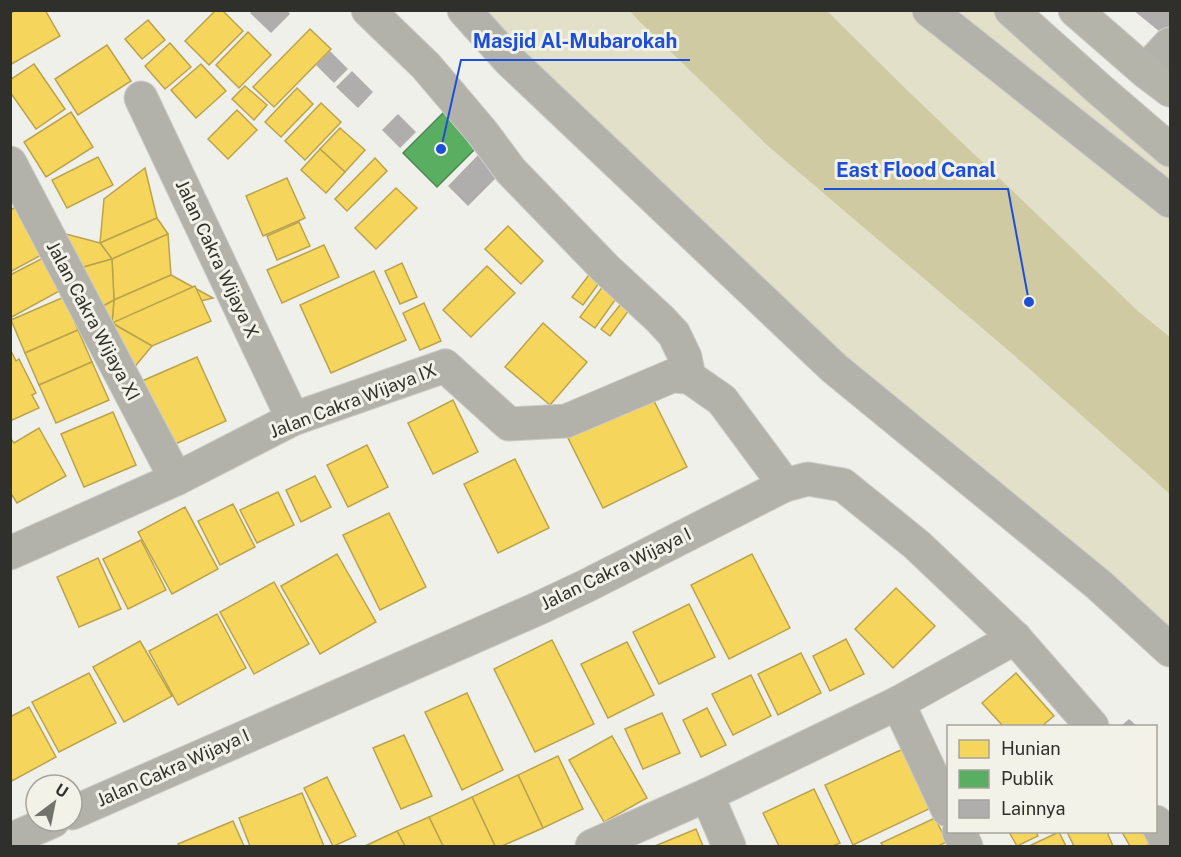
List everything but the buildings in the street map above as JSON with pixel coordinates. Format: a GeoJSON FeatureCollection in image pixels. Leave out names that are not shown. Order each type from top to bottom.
{"type":"FeatureCollection","features":[{"type":"Feature","properties":{"kind":"main road"},"geometry":{"type":"LineString","coordinates":[[1011,10],[1170,150]]}},
{"type":"Feature","properties":{"kind":"main road"},"geometry":{"type":"LineString","coordinates":[[1075,10],[1158,81]]}},
{"type":"Feature","properties":{"kind":"street"},"geometry":{"type":"LineString","coordinates":[[368,10],[426,66],[482,132],[511,171],[605,268],[674,334],[685,357],[689,377],[722,400],[785,484]]}},
{"type":"Feature","properties":{"kind":"street"},"geometry":{"type":"LineString","coordinates":[[464,10],[509,60],[834,368],[1099,585],[1170,650]]}},
{"type":"Feature","properties":{"kind":"street"},"geometry":{"type":"LineString","coordinates":[[929,10],[1170,201]]}},
{"type":"Feature","properties":{"kind":"street"},"geometry":{"type":"LineString","coordinates":[[1158,81],[1170,44]]}},
{"type":"Feature","properties":{"kind":"street","name":"Jalan Cakra Wijaya X"},"geometry":{"type":"LineString","coordinates":[[141,98],[293,420]]}},
{"type":"Feature","properties":{"kind":"street","name":"Jalan Cakra Wijaya XI"},"geometry":{"type":"LineString","coordinates":[[10,163],[176,479]]}},
{"type":"Feature","properties":{"kind":"street","name":"Jalan Cakra Wijaya IX"},"geometry":{"type":"LineString","coordinates":[[10,553],[176,479],[293,420],[445,366],[509,424],[566,422],[672,376],[689,377]]}},
{"type":"Feature","properties":{"kind":"street","name":"Jalan Cakra Wijaya I"},"geometry":{"type":"LineString","coordinates":[[84,808],[537,609],[785,484],[807,479],[843,485],[917,544],[1015,638],[1091,725]]}},
{"type":"Feature","properties":{"kind":"street"},"geometry":{"type":"LineString","coordinates":[[592,846],[707,795],[898,703],[1015,638]]}},
{"type":"Feature","properties":{"kind":"street"},"geometry":{"type":"LineString","coordinates":[[898,703],[947,808]]}},
{"type":"Feature","properties":{"kind":"street"},"geometry":{"type":"LineString","coordinates":[[707,795],[729,846]]}},
{"type":"Feature","properties":{"kind":"street"},"geometry":{"type":"LineString","coordinates":[[1157,825],[1169,846]]}},
{"type":"Feature","properties":{"kind":"street"},"geometry":{"type":"LineString","coordinates":[[10,840],[26,833]]}},
{"type":"Feature","properties":{"kind":"shaded area"},"geometry":{"type":"Polygon","coordinates":[[[464,11],[1011,11],[1170,150],[1170,654],[464,11]]]}},
{"type":"Feature","properties":{"kind":"shaded area"},"geometry":{"type":"Polygon","coordinates":[[[630,11],[827,11],[1139,312],[1170,337],[1170,494],[1015,356],[768,146],[630,11]]]}},
{"type":"Feature","properties":{"kind":"place","name":"Masjid Al-Mubarokah"},"geometry":{"type":"Point","coordinates":[441,149]}},
{"type":"Feature","properties":{"kind":"place","name":"East Flood Canal"},"geometry":{"type":"Point","coordinates":[1029,302]}}]}
